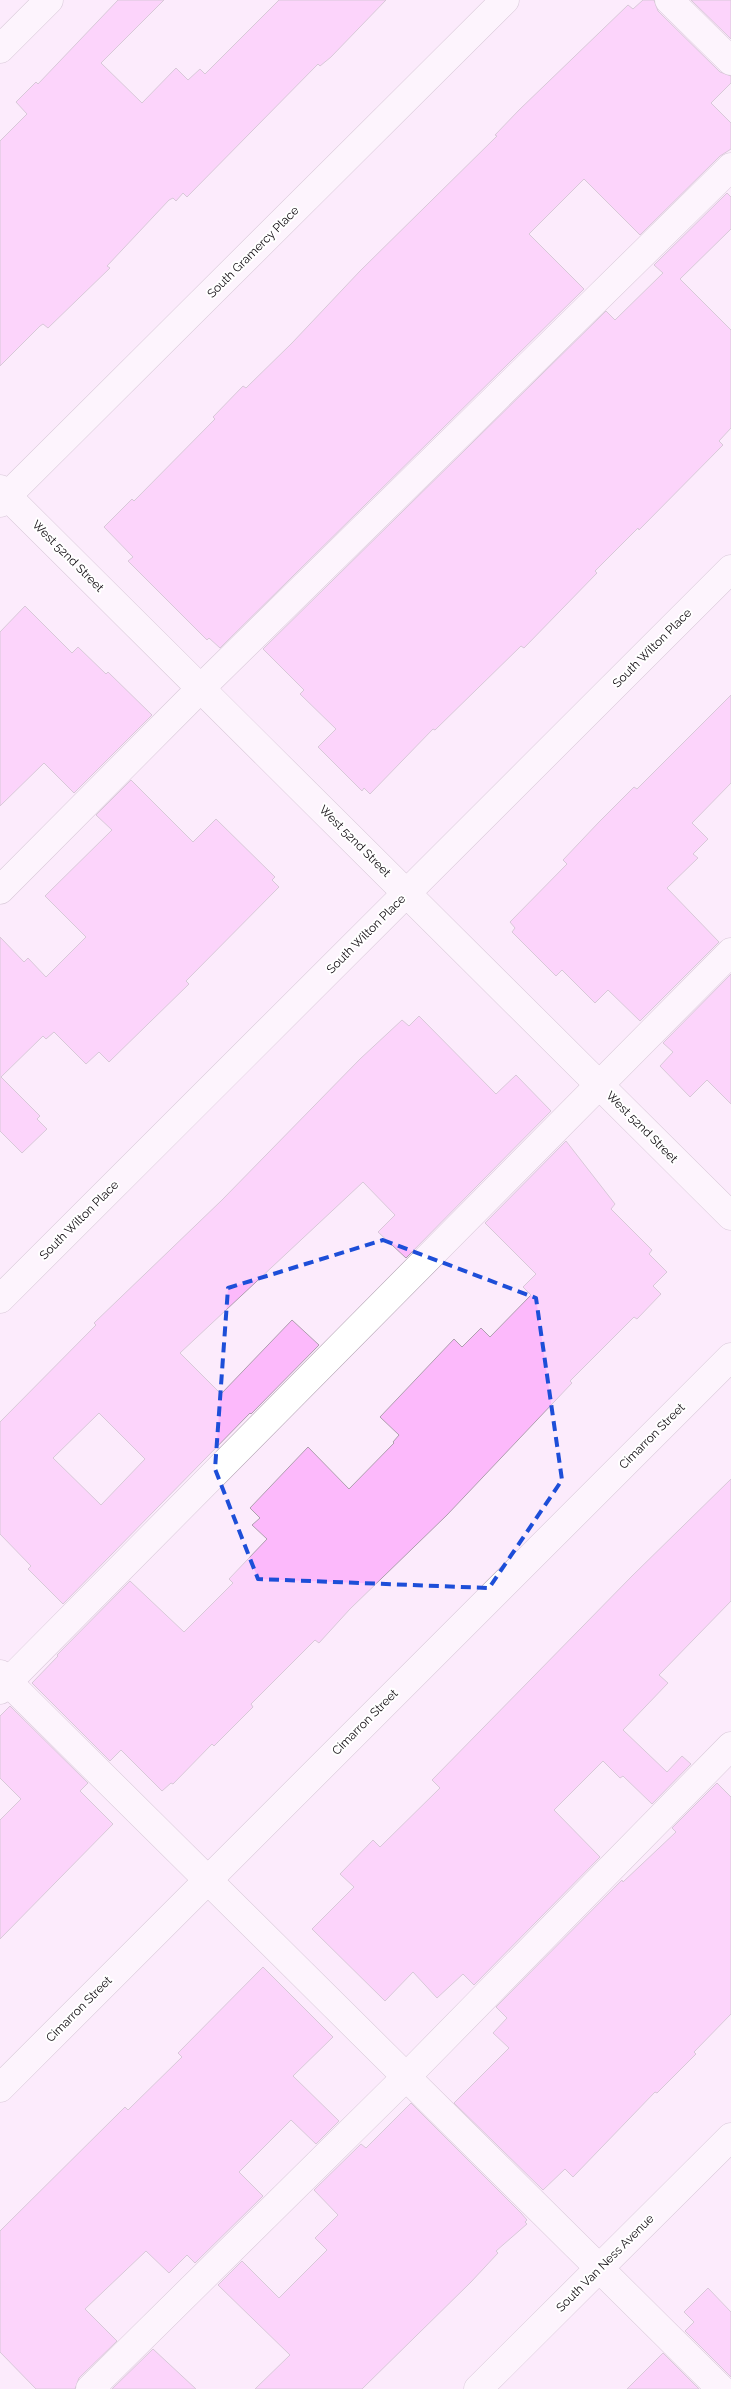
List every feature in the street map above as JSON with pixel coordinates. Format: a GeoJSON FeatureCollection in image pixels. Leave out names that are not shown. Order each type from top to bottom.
{"type":"FeatureCollection","features":[{"type":"Feature","properties":{"kind":"street"},"geometry":{"type":"LineString","coordinates":[[0,49],[50,0]]}},
{"type":"Feature","properties":{"kind":"street","name":"South Gramercy Place"},"geometry":{"type":"LineString","coordinates":[[2,496],[505,0]]}},
{"type":"Feature","properties":{"kind":"street"},"geometry":{"type":"LineString","coordinates":[[669,0],[731,61]]}},
{"type":"Feature","properties":{"kind":"street"},"geometry":{"type":"LineString","coordinates":[[0,890],[201,688],[731,167]]}},
{"type":"Feature","properties":{"kind":"street","name":"West 52nd Street"},"geometry":{"type":"LineString","coordinates":[[2,496],[201,688],[731,1216]]}},
{"type":"Feature","properties":{"kind":"street","name":"South Wilton Place"},"geometry":{"type":"LineString","coordinates":[[0,1299],[731,569]]}},
{"type":"Feature","properties":{"kind":"street"},"geometry":{"type":"LineString","coordinates":[[720,2389],[208,1880],[3,1682],[731,952]]}},
{"type":"Feature","properties":{"kind":"street","name":"Cimarron Street"},"geometry":{"type":"LineString","coordinates":[[0,2088],[731,1357]]}},
{"type":"Feature","properties":{"kind":"street"},"geometry":{"type":"LineString","coordinates":[[90,2389],[406,2076],[731,1746]]}},
{"type":"Feature","properties":{"kind":"street","name":"South Van Ness Avenue"},"geometry":{"type":"LineString","coordinates":[[478,2389],[731,2137]]}},
{"type":"Feature","properties":{"kind":"highlighted area"},"geometry":{"type":"Polygon","coordinates":[[[383,1240],[536,1298],[562,1480],[489,1588],[258,1579],[215,1469],[228,1288],[383,1240]]]}},
{"type":"Feature","properties":{"kind":"building"},"geometry":{"type":"Polygon","coordinates":[[[118,0],[164,0],[101,63],[142,103],[176,68],[188,80],[200,69],[205,74],[279,0],[386,0],[331,57],[320,66],[318,64],[187,197],[183,193],[176,201],[173,198],[169,200],[107,266],[110,268],[48,328],[43,324],[40,326],[0,366],[0,141],[27,114],[16,102],[36,82],[38,84],[118,0]]]}},
{"type":"Feature","properties":{"kind":"building"},"geometry":{"type":"Polygon","coordinates":[[[643,0],[654,0],[658,11],[720,72],[731,76],[731,83],[711,103],[731,123],[731,149],[720,156],[640,235],[584,179],[529,234],[584,289],[220,648],[209,638],[207,640],[128,561],[133,557],[104,527],[132,499],[134,501],[215,419],[213,417],[243,386],[246,388],[292,343],[360,271],[497,136],[495,135],[519,110],[628,5],[633,9],[643,0]]]}},
{"type":"Feature","properties":{"kind":"building"},"geometry":{"type":"Polygon","coordinates":[[[691,0],[731,0],[731,39],[691,0]]]}},
{"type":"Feature","properties":{"kind":"building"},"geometry":{"type":"Polygon","coordinates":[[[727,193],[731,197],[731,229],[680,279],[731,330],[731,428],[719,441],[723,445],[639,530],[638,528],[595,571],[597,573],[524,648],[521,646],[435,730],[433,729],[370,794],[364,788],[362,791],[318,747],[336,729],[300,694],[304,690],[263,649],[606,311],[615,320],[663,273],[654,265],[727,193]]]}},
{"type":"Feature","properties":{"kind":"building"},"geometry":{"type":"Polygon","coordinates":[[[25,606],[72,653],[78,647],[106,674],[108,672],[152,715],[74,793],[44,763],[0,806],[0,632],[25,606]]]}},
{"type":"Feature","properties":{"kind":"building"},"geometry":{"type":"Polygon","coordinates":[[[731,695],[731,783],[692,823],[708,839],[693,854],[698,858],[667,888],[719,942],[640,1021],[608,990],[595,1003],[562,970],[556,976],[512,932],[515,928],[510,922],[567,864],[563,860],[599,822],[634,787],[637,789],[731,695]]]}},
{"type":"Feature","properties":{"kind":"building"},"geometry":{"type":"Polygon","coordinates":[[[131,780],[193,842],[216,819],[275,877],[272,880],[279,887],[186,981],[189,984],[109,1062],[99,1052],[86,1064],[54,1032],[46,1039],[43,1036],[1,1077],[40,1116],[37,1119],[47,1129],[22,1153],[0,1131],[0,937],[24,962],[28,958],[46,977],[86,937],[45,896],[112,830],[96,815],[131,780]]]}},
{"type":"Feature","properties":{"kind":"building"},"geometry":{"type":"Polygon","coordinates":[[[731,974],[731,1104],[707,1080],[690,1097],[660,1066],[673,1052],[663,1043],[731,974]]]}},
{"type":"Feature","properties":{"kind":"building"},"geometry":{"type":"Polygon","coordinates":[[[419,1016],[496,1094],[516,1075],[551,1111],[406,1258],[378,1232],[395,1215],[363,1182],[180,1353],[221,1394],[292,1320],[319,1345],[63,1604],[28,1569],[31,1566],[0,1534],[0,1422],[96,1325],[94,1323],[222,1200],[360,1059],[402,1020],[409,1026],[419,1016]],[[99,1413],[53,1458],[101,1505],[145,1459],[99,1413]]]}},
{"type":"Feature","properties":{"kind":"building"},"geometry":{"type":"Polygon","coordinates":[[[566,1141],[615,1204],[611,1209],[652,1250],[649,1254],[667,1272],[653,1286],[661,1294],[637,1319],[634,1317],[570,1381],[572,1383],[447,1515],[350,1609],[319,1643],[315,1640],[251,1704],[253,1707],[214,1746],[212,1744],[173,1784],[171,1783],[162,1791],[121,1750],[110,1761],[32,1683],[130,1581],[184,1632],[233,1583],[229,1579],[267,1539],[252,1525],[260,1518],[250,1508],[308,1447],[349,1489],[394,1443],[399,1435],[380,1417],[454,1339],[462,1347],[481,1328],[490,1337],[531,1295],[523,1287],[536,1274],[485,1223],[566,1141]]]}},
{"type":"Feature","properties":{"kind":"building"},"geometry":{"type":"Polygon","coordinates":[[[731,1479],[731,1601],[659,1675],[668,1683],[623,1730],[667,1772],[682,1756],[691,1764],[652,1804],[623,1776],[620,1778],[603,1761],[554,1810],[600,1857],[474,1985],[463,1974],[437,1998],[413,1972],[385,2001],[312,1929],[354,1887],[340,1874],[373,1840],[380,1847],[440,1788],[432,1780],[632,1576],[731,1479]]]}},
{"type":"Feature","properties":{"kind":"building"},"geometry":{"type":"Polygon","coordinates":[[[10,1706],[88,1783],[80,1791],[113,1824],[0,1939],[0,1820],[21,1799],[0,1778],[0,1716],[10,1706]]]}},
{"type":"Feature","properties":{"kind":"building"},"geometry":{"type":"Polygon","coordinates":[[[717,1783],[731,1797],[731,2014],[694,2052],[696,2054],[657,2093],[655,2092],[573,2177],[565,2169],[543,2190],[454,2103],[509,2048],[493,2033],[507,2018],[496,2007],[622,1880],[623,1882],[676,1832],[672,1828],[717,1783]]]}},
{"type":"Feature","properties":{"kind":"building"},"geometry":{"type":"Polygon","coordinates":[[[263,1967],[333,2037],[293,2076],[339,2121],[316,2144],[291,2120],[239,2172],[263,2196],[195,2263],[187,2255],[169,2273],[146,2251],[85,2309],[117,2341],[79,2378],[75,2389],[36,2389],[0,2352],[0,2231],[125,2107],[128,2110],[182,2057],[178,2053],[263,1967]]]}},
{"type":"Feature","properties":{"kind":"building"},"geometry":{"type":"Polygon","coordinates":[[[411,2103],[521,2213],[527,2220],[525,2222],[527,2224],[496,2251],[498,2253],[471,2282],[362,2389],[255,2389],[290,2355],[218,2285],[242,2261],[279,2298],[327,2250],[315,2238],[338,2215],[314,2190],[361,2144],[366,2148],[411,2103]]]}},
{"type":"Feature","properties":{"kind":"building"},"geometry":{"type":"Polygon","coordinates":[[[708,2288],[731,2312],[731,2377],[685,2331],[694,2322],[684,2312],[708,2288]]]}},
{"type":"Feature","properties":{"kind":"building"},"geometry":{"type":"Polygon","coordinates":[[[153,2349],[196,2389],[112,2389],[153,2349]]]}},
{"type":"Feature","properties":{"kind":"building"},"geometry":{"type":"Polygon","coordinates":[[[663,2353],[699,2389],[627,2389],[663,2353]]]}}]}
